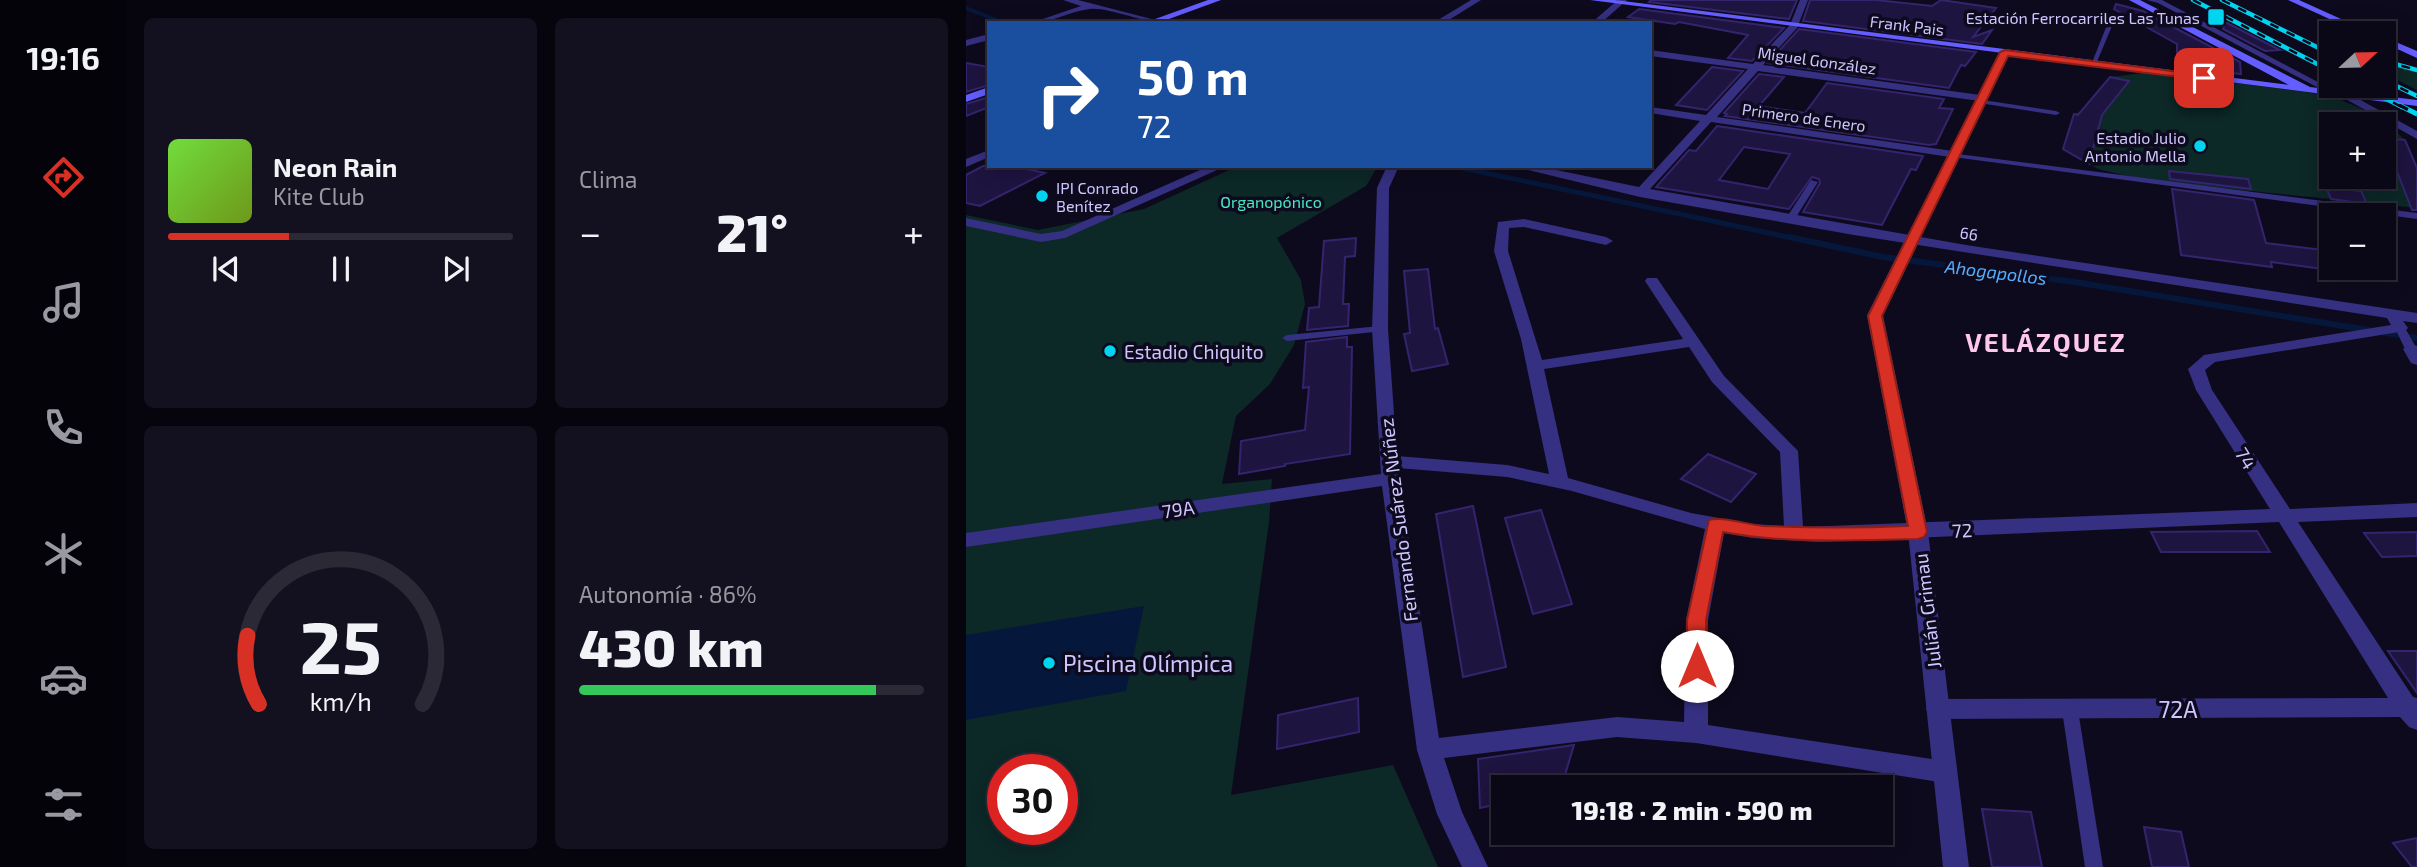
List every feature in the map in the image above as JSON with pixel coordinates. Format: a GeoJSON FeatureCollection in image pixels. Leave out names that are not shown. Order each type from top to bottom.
{"type":"FeatureCollection","features":[{"type":"Feature","properties":{"kind":"main road","name":"Frank Pais"},"geometry":{"type":"LineString","coordinates":[[1594,0],[2319,91]]}},
{"type":"Feature","properties":{"kind":"main road"},"geometry":{"type":"LineString","coordinates":[[2133,0],[2289,76],[2308,90]]}},
{"type":"Feature","properties":{"kind":"main road"},"geometry":{"type":"LineString","coordinates":[[2292,0],[2340,21]]}},
{"type":"Feature","properties":{"kind":"main road"},"geometry":{"type":"LineString","coordinates":[[1161,21],[1221,1]]}},
{"type":"Feature","properties":{"kind":"main road"},"geometry":{"type":"LineString","coordinates":[[2396,45],[2417,55]]}},
{"type":"Feature","properties":{"kind":"main road"},"geometry":{"type":"LineString","coordinates":[[2259,84],[2272,84],[2289,76]]}},
{"type":"Feature","properties":{"kind":"main road"},"geometry":{"type":"LineString","coordinates":[[966,92],[987,84]]}},
{"type":"Feature","properties":{"kind":"main road"},"geometry":{"type":"LineString","coordinates":[[966,99],[987,91]]}},
{"type":"Feature","properties":{"kind":"main road","name":"Frank Pais"},"geometry":{"type":"LineString","coordinates":[[2374,98],[2417,103]]}},
{"type":"Feature","properties":{"kind":"street"},"geometry":{"type":"LineString","coordinates":[[1067,0],[1154,21]]}},
{"type":"Feature","properties":{"kind":"street"},"geometry":{"type":"LineString","coordinates":[[1041,21],[1108,0]]}},
{"type":"Feature","properties":{"kind":"street"},"geometry":{"type":"LineString","coordinates":[[1440,21],[1477,0]]}},
{"type":"Feature","properties":{"kind":"street"},"geometry":{"type":"LineString","coordinates":[[1640,193],[1794,26],[1804,0]]}},
{"type":"Feature","properties":{"kind":"street"},"geometry":{"type":"LineString","coordinates":[[1597,21],[1621,2]]}},
{"type":"Feature","properties":{"kind":"street"},"geometry":{"type":"LineString","coordinates":[[966,43],[987,38]]}},
{"type":"Feature","properties":{"kind":"street","name":"Julián Grimau"},"geometry":{"type":"LineString","coordinates":[[1956,867],[1918,532],[1875,316],[2005,52]]}},
{"type":"Feature","properties":{"kind":"street","name":"Miguel González"},"geometry":{"type":"LineString","coordinates":[[1652,53],[1980,100]]}},
{"type":"Feature","properties":{"kind":"street"},"geometry":{"type":"LineString","coordinates":[[2347,98],[2417,136]]}},
{"type":"Feature","properties":{"kind":"street","name":"Primero de Enero"},"geometry":{"type":"LineString","coordinates":[[1652,110],[1953,155]]}},
{"type":"Feature","properties":{"kind":"street"},"geometry":{"type":"LineString","coordinates":[[966,163],[987,154]]}},
{"type":"Feature","properties":{"kind":"street"},"geometry":{"type":"LineString","coordinates":[[966,222],[1041,238],[1065,234],[1215,168]]}},
{"type":"Feature","properties":{"kind":"street","name":"Fernando Suárez Núñez"},"geometry":{"type":"LineString","coordinates":[[1392,168],[1383,188],[1380,329],[1390,470],[1429,750],[1450,814],[1475,867]]}},
{"type":"Feature","properties":{"kind":"street","name":"66"},"geometry":{"type":"LineString","coordinates":[[1527,168],[1640,193],[1790,219],[1906,252],[2396,321],[2417,317]]}},
{"type":"Feature","properties":{"kind":"street"},"geometry":{"type":"LineString","coordinates":[[1560,481],[1535,366],[1501,251],[1503,225],[1524,223],[1606,242]]}},
{"type":"Feature","properties":{"kind":"street"},"geometry":{"type":"LineString","coordinates":[[1652,281],[1718,379],[1789,451],[1794,534]]}},
{"type":"Feature","properties":{"kind":"street","name":"74"},"geometry":{"type":"LineString","coordinates":[[2396,321],[2210,358],[2196,369],[2204,390],[2283,516],[2413,712]]}},
{"type":"Feature","properties":{"kind":"street"},"geometry":{"type":"LineString","coordinates":[[1535,366],[1693,342]]}},
{"type":"Feature","properties":{"kind":"street","name":"72"},"geometry":{"type":"LineString","coordinates":[[1390,470],[1507,471],[1560,481],[1691,520],[1753,531],[1794,534],[1918,532],[2417,510]]}},
{"type":"Feature","properties":{"kind":"street","name":"79A"},"geometry":{"type":"LineString","coordinates":[[966,540],[1390,470]]}},
{"type":"Feature","properties":{"kind":"street"},"geometry":{"type":"LineString","coordinates":[[1696,733],[1697,620],[1716,524]]}},
{"type":"Feature","properties":{"kind":"street","name":"72A"},"geometry":{"type":"LineString","coordinates":[[1938,709],[2413,712]]}},
{"type":"Feature","properties":{"kind":"street"},"geometry":{"type":"LineString","coordinates":[[1429,750],[1617,727],[1696,733],[1945,772]]}},
{"type":"Feature","properties":{"kind":"lane"},"geometry":{"type":"LineString","coordinates":[[2150,0],[2159,1],[2289,76],[2319,87]]}},
{"type":"Feature","properties":{"kind":"lane"},"geometry":{"type":"LineString","coordinates":[[2093,64],[2109,26]]}},
{"type":"Feature","properties":{"kind":"lane"},"geometry":{"type":"LineString","coordinates":[[1980,100],[2056,113]]}},
{"type":"Feature","properties":{"kind":"lane"},"geometry":{"type":"LineString","coordinates":[[1953,155],[2417,216]]}},
{"type":"Feature","properties":{"kind":"lane"},"geometry":{"type":"LineString","coordinates":[[1790,219],[1814,183]]}},
{"type":"Feature","properties":{"kind":"lane"},"geometry":{"type":"LineString","coordinates":[[2396,321],[2414,354]]}},
{"type":"Feature","properties":{"kind":"lane"},"geometry":{"type":"LineString","coordinates":[[1287,338],[1380,329]]}},
{"type":"Feature","properties":{"kind":"lane"},"geometry":{"type":"LineString","coordinates":[[2070,710],[2094,867]]}},
{"type":"Feature","properties":{"kind":"green space"},"geometry":{"type":"Polygon","coordinates":[[[2396,67],[2417,72],[2417,90],[2396,79],[2396,67]]]}},
{"type":"Feature","properties":{"kind":"green space","name":"Estadio Julio Antonio Mella"},"geometry":{"type":"Polygon","coordinates":[[[2151,72],[2319,94],[2319,98],[2336,98],[2369,112],[2319,112],[2319,189],[2396,189],[2396,132],[2405,140],[2417,208],[2396,206],[2396,203],[2368,203],[2144,180],[2098,169],[2070,153],[2074,114],[2081,111],[2110,77],[2151,72]]]}},
{"type":"Feature","properties":{"kind":"green space","name":"Organopónico"},"geometry":{"type":"Polygon","coordinates":[[[1234,168],[1377,168],[1366,186],[1277,238],[1301,280],[1305,304],[1294,345],[1270,384],[1236,416],[1222,484],[1272,479],[1269,522],[1231,795],[1393,765],[1438,867],[966,867],[966,215],[1038,230],[1144,209],[1234,168]]]}},
{"type":"Feature","properties":{"kind":"water","name":"Piscina Olímpica"},"geometry":{"type":"Polygon","coordinates":[[[1144,606],[1126,691],[966,720],[966,635],[1144,606]]]}},
{"type":"Feature","properties":{"kind":"building"},"geometry":{"type":"Polygon","coordinates":[[[1797,0],[1789,19],[1649,2],[1797,0]]]}},
{"type":"Feature","properties":{"kind":"building"},"geometry":{"type":"Polygon","coordinates":[[[1810,0],[1876,0],[1932,6],[1941,0],[1996,8],[1973,37],[1992,30],[1982,44],[1803,21],[1810,0]]]}},
{"type":"Feature","properties":{"kind":"building"},"geometry":{"type":"Polygon","coordinates":[[[2116,4],[2143,11],[2240,62],[2241,74],[2177,67],[2177,44],[2114,9],[2116,4]]]}},
{"type":"Feature","properties":{"kind":"building"},"geometry":{"type":"Polygon","coordinates":[[[1639,9],[1784,28],[1752,61],[1728,58],[1748,35],[1679,22],[1675,24],[1628,17],[1639,9]]]}},
{"type":"Feature","properties":{"kind":"building"},"geometry":{"type":"Polygon","coordinates":[[[2225,22],[2280,50],[2265,51],[2223,29],[2225,22]]]}},
{"type":"Feature","properties":{"kind":"building"},"geometry":{"type":"Polygon","coordinates":[[[1799,29],[1976,52],[1965,66],[1961,65],[1949,88],[1768,63],[1799,29]]]}},
{"type":"Feature","properties":{"kind":"building"},"geometry":{"type":"Polygon","coordinates":[[[966,63],[987,67],[987,86],[966,92],[966,63]]]}},
{"type":"Feature","properties":{"kind":"building"},"geometry":{"type":"Polygon","coordinates":[[[1712,67],[1743,71],[1707,110],[1676,105],[1712,67]]]}},
{"type":"Feature","properties":{"kind":"building"},"geometry":{"type":"Polygon","coordinates":[[[1759,74],[1784,77],[1759,106],[1805,113],[1827,83],[1944,99],[1939,108],[1953,109],[1936,144],[1929,145],[1725,116],[1727,114],[1724,113],[1759,74]]]}},
{"type":"Feature","properties":{"kind":"building"},"geometry":{"type":"Polygon","coordinates":[[[2110,77],[2129,81],[2102,115],[2089,164],[2063,149],[2074,114],[2078,115],[2110,77]]]}},
{"type":"Feature","properties":{"kind":"building"},"geometry":{"type":"Polygon","coordinates":[[[987,98],[987,108],[966,116],[966,104],[987,98]]]}},
{"type":"Feature","properties":{"kind":"building"},"geometry":{"type":"Polygon","coordinates":[[[1717,126],[1923,156],[1916,170],[1911,169],[1882,225],[1803,212],[1820,183],[1819,179],[1812,177],[1789,209],[1656,187],[1689,150],[1696,151],[1717,126]],[[1744,147],[1719,180],[1768,189],[1790,154],[1744,147]]]}},
{"type":"Feature","properties":{"kind":"building"},"geometry":{"type":"Polygon","coordinates":[[[2396,139],[2405,140],[2417,168],[2417,210],[2412,210],[2396,169],[2396,139]]]}},
{"type":"Feature","properties":{"kind":"building"},"geometry":{"type":"Polygon","coordinates":[[[983,166],[1022,168],[1045,173],[980,206],[966,203],[966,175],[983,166]]]}},
{"type":"Feature","properties":{"kind":"building"},"geometry":{"type":"Polygon","coordinates":[[[2169,171],[2248,179],[2251,189],[2170,179],[2169,171]]]}},
{"type":"Feature","properties":{"kind":"building"},"geometry":{"type":"Polygon","coordinates":[[[2172,189],[2254,200],[2266,243],[2319,250],[2319,268],[2271,262],[2272,267],[2181,255],[2172,189]]]}},
{"type":"Feature","properties":{"kind":"building"},"geometry":{"type":"Polygon","coordinates":[[[2327,189],[2344,189],[2361,191],[2367,203],[2360,203],[2331,199],[2327,189]]]}},
{"type":"Feature","properties":{"kind":"building"},"geometry":{"type":"Polygon","coordinates":[[[1356,238],[1355,256],[1345,257],[1343,304],[1349,304],[1348,326],[1307,330],[1309,308],[1319,307],[1324,241],[1356,238]]]}},
{"type":"Feature","properties":{"kind":"building"},"geometry":{"type":"Polygon","coordinates":[[[1428,269],[1435,329],[1438,328],[1448,364],[1412,371],[1404,334],[1410,333],[1404,271],[1428,269]]]}},
{"type":"Feature","properties":{"kind":"building"},"geometry":{"type":"Polygon","coordinates":[[[1347,337],[1347,347],[1352,347],[1350,454],[1239,474],[1241,441],[1305,430],[1309,387],[1303,388],[1306,342],[1347,337]]]}},
{"type":"Feature","properties":{"kind":"building"},"geometry":{"type":"Polygon","coordinates":[[[1708,454],[1756,474],[1731,502],[1681,479],[1708,454]]]}},
{"type":"Feature","properties":{"kind":"building"},"geometry":{"type":"Polygon","coordinates":[[[1473,506],[1506,667],[1463,677],[1436,514],[1473,506]]]}},
{"type":"Feature","properties":{"kind":"building"},"geometry":{"type":"Polygon","coordinates":[[[1541,510],[1572,604],[1533,614],[1505,518],[1541,510]]]}},
{"type":"Feature","properties":{"kind":"building"},"geometry":{"type":"Polygon","coordinates":[[[2257,531],[2270,552],[2161,552],[2151,532],[2257,531]]]}},
{"type":"Feature","properties":{"kind":"building"},"geometry":{"type":"Polygon","coordinates":[[[2417,532],[2417,556],[2382,557],[2364,533],[2417,532]]]}},
{"type":"Feature","properties":{"kind":"building"},"geometry":{"type":"Polygon","coordinates":[[[2388,651],[2417,651],[2417,693],[2388,651]]]}},
{"type":"Feature","properties":{"kind":"building"},"geometry":{"type":"Polygon","coordinates":[[[1358,698],[1359,732],[1277,749],[1278,715],[1358,698]]]}},
{"type":"Feature","properties":{"kind":"building"},"geometry":{"type":"Polygon","coordinates":[[[1574,745],[1565,775],[1491,775],[1491,806],[1480,808],[1478,759],[1574,745]]]}},
{"type":"Feature","properties":{"kind":"building"},"geometry":{"type":"Polygon","coordinates":[[[1982,809],[2031,812],[2042,867],[1992,867],[1982,809]]]}},
{"type":"Feature","properties":{"kind":"building"},"geometry":{"type":"Polygon","coordinates":[[[2144,827],[2181,832],[2189,867],[2152,867],[2144,827]]]}},
{"type":"Feature","properties":{"kind":"building"},"geometry":{"type":"Polygon","coordinates":[[[2417,838],[2417,867],[2412,867],[2393,843],[2417,838]]]}},
{"type":"Feature","properties":{"kind":"waterway","name":"Ahogapollos"},"geometry":{"type":"LineString","coordinates":[[966,8],[999,21]]}},
{"type":"Feature","properties":{"kind":"waterway","name":"Ahogapollos"},"geometry":{"type":"LineString","coordinates":[[1462,168],[1797,239]]}},
{"type":"Feature","properties":{"kind":"waterway","name":"Ahogapollos"},"geometry":{"type":"LineString","coordinates":[[1789,237],[1883,257],[2074,282],[2417,338]]}},
{"type":"Feature","properties":{"kind":"railway"},"geometry":{"type":"LineString","coordinates":[[2193,0],[2319,65]]}},
{"type":"Feature","properties":{"kind":"railway"},"geometry":{"type":"LineString","coordinates":[[2222,0],[2319,48]]}},
{"type":"Feature","properties":{"kind":"railway"},"geometry":{"type":"LineString","coordinates":[[2396,64],[2417,70]]}},
{"type":"Feature","properties":{"kind":"railway"},"geometry":{"type":"LineString","coordinates":[[2396,86],[2417,96]]}},
{"type":"Feature","properties":{"kind":"railway"},"geometry":{"type":"LineString","coordinates":[[2384,98],[2402,107]]}},
{"type":"Feature","properties":{"kind":"railway"},"geometry":{"type":"LineString","coordinates":[[2399,105],[2417,114]]}},
{"type":"Feature","properties":{"kind":"place","name":"Estación Ferrocarriles Las Tunas"},"geometry":{"type":"Point","coordinates":[2216,17]}},
{"type":"Feature","properties":{"kind":"place","name":"Estadio Julio Antonio Mella"},"geometry":{"type":"Point","coordinates":[2200,146]}},
{"type":"Feature","properties":{"kind":"place","name":"IPI Conrado Benítez"},"geometry":{"type":"Point","coordinates":[1042,196]}},
{"type":"Feature","properties":{"kind":"place","name":"Estadio Chiquito"},"geometry":{"type":"Point","coordinates":[1110,351]}},
{"type":"Feature","properties":{"kind":"place","name":"Piscina Olímpica"},"geometry":{"type":"Point","coordinates":[1049,663]}},
{"type":"Feature","properties":{"kind":"district","name":"VELÁZQUEZ"},"geometry":{"type":"Point","coordinates":[2046,341]}},
{"type":"Feature","properties":{"kind":"route"},"geometry":{"type":"LineString","coordinates":[[1697,666],[1697,620],[1716,524],[1753,531],[1818,535],[1918,532],[1875,316],[1980,98],[2005,52],[2204,78]]}}]}
